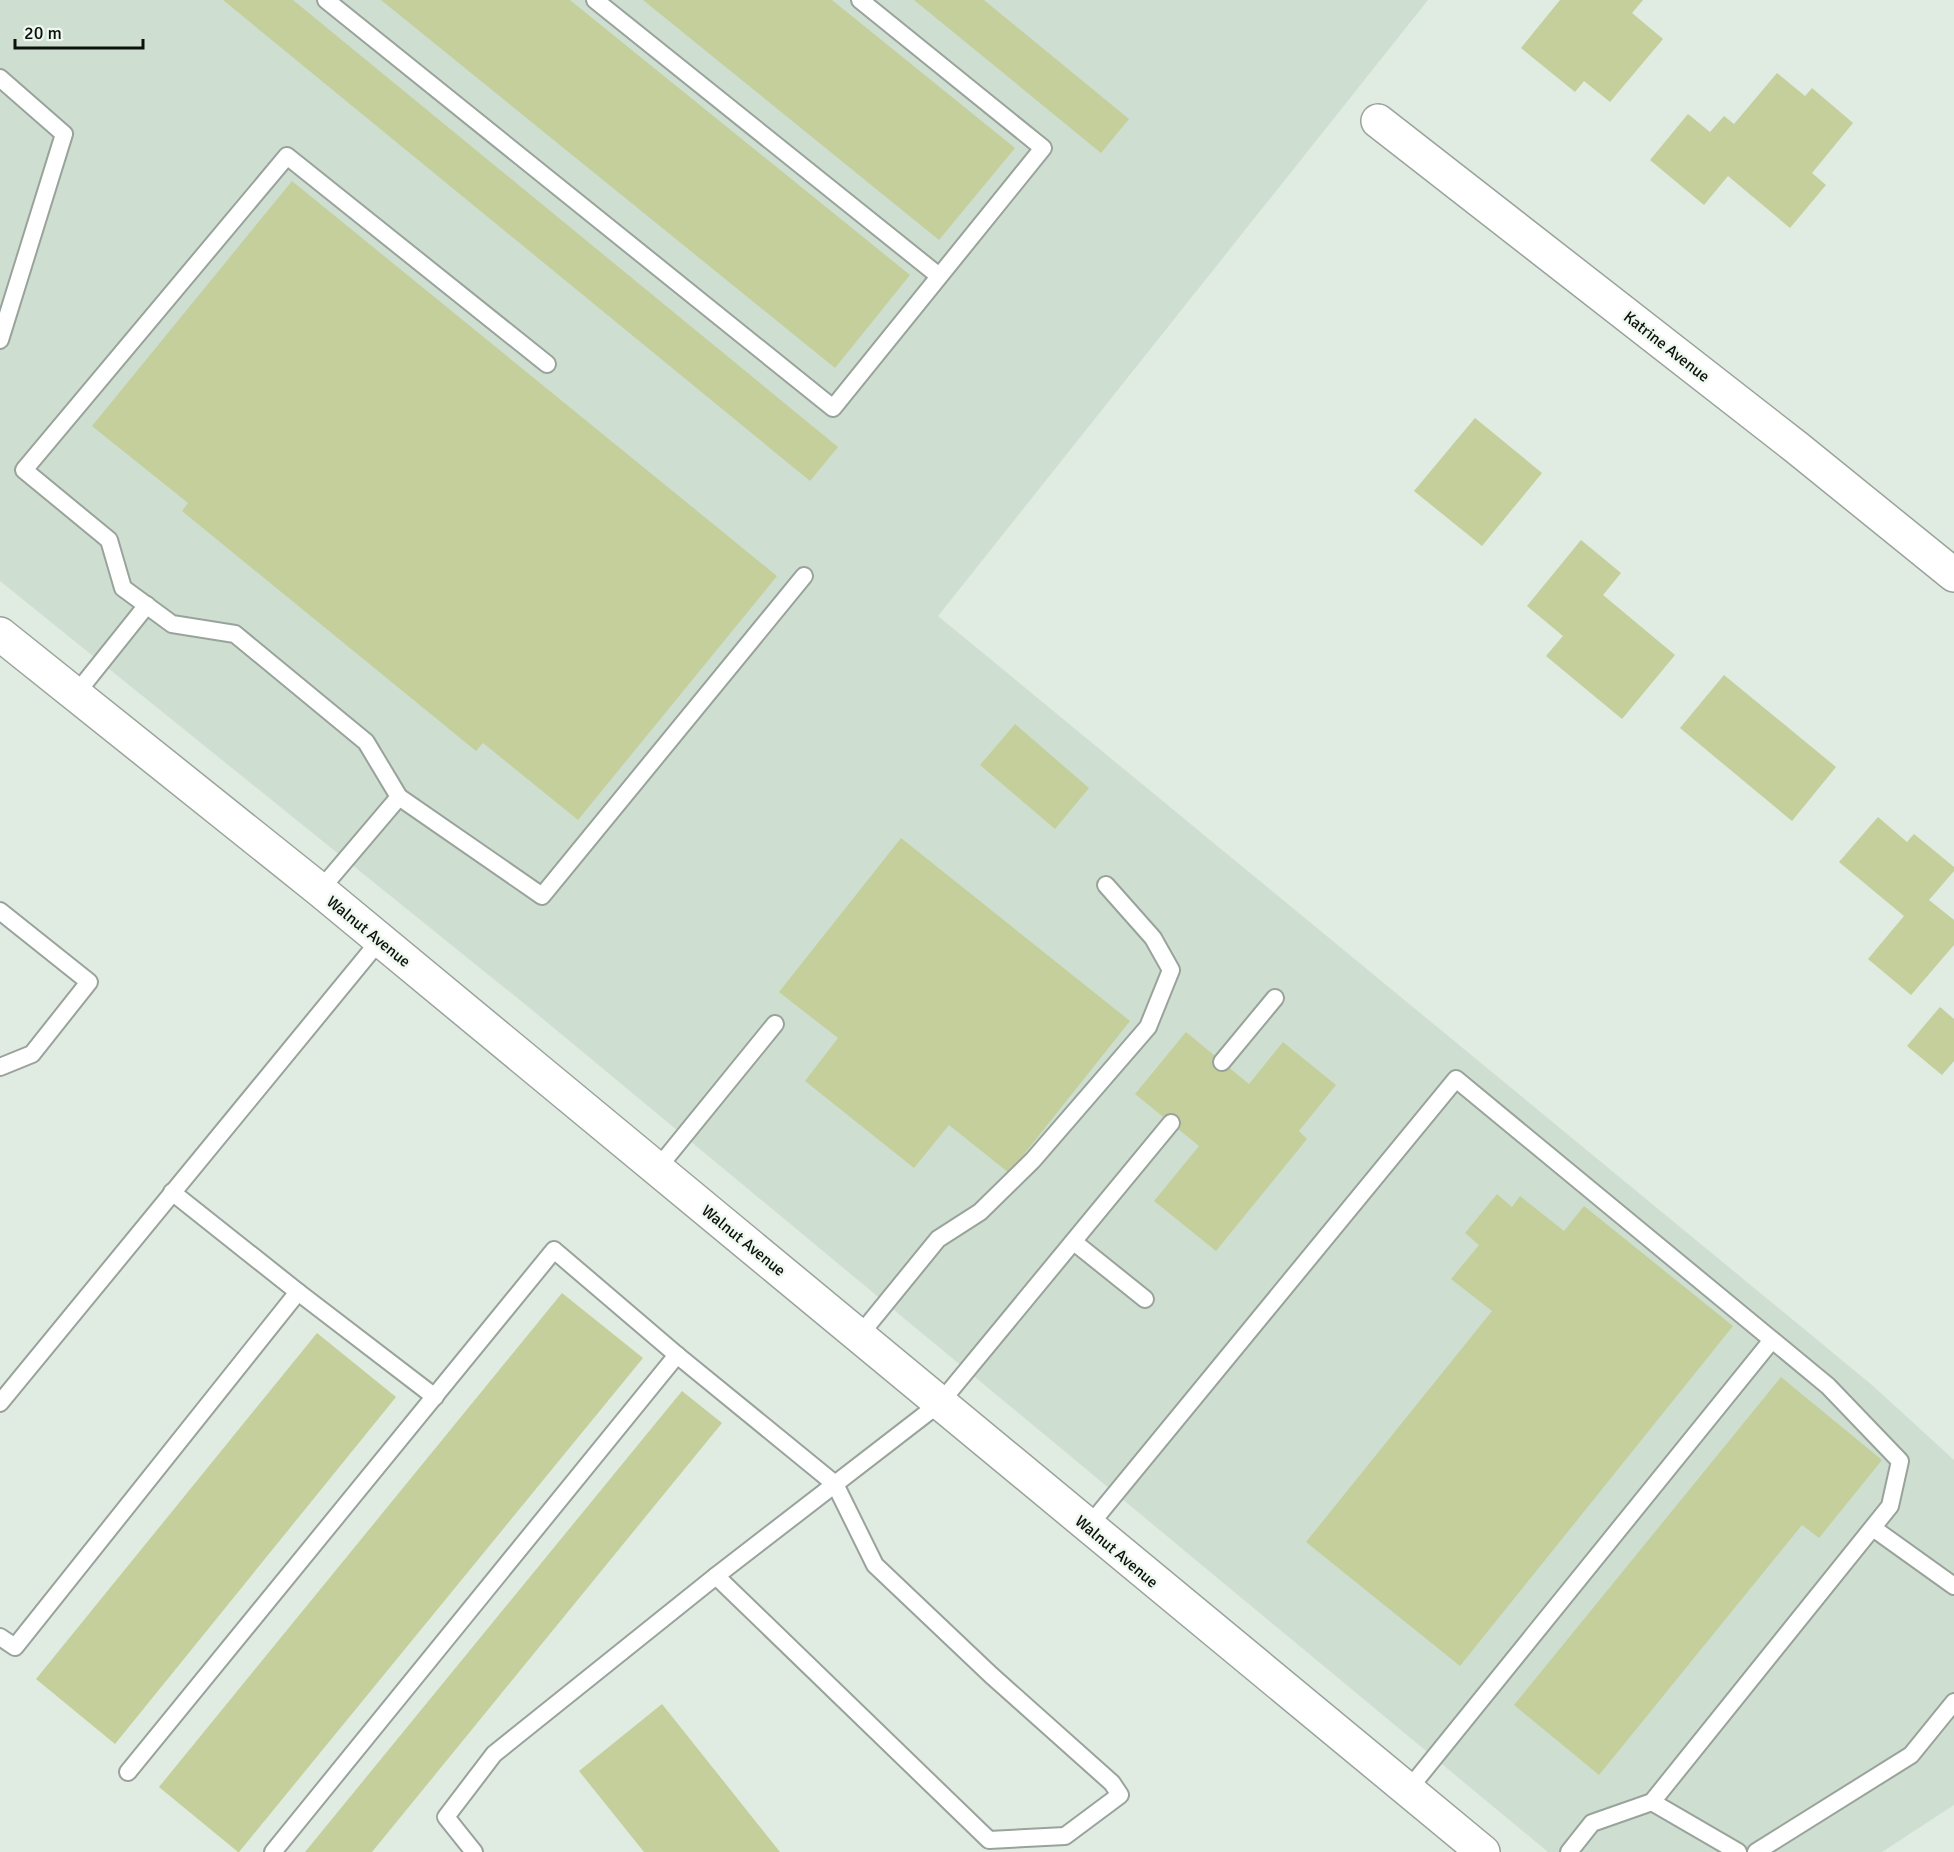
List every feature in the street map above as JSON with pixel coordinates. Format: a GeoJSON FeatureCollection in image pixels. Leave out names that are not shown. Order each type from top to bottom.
{"type":"FeatureCollection","features":[{"type":"Feature","properties":{"kind":"street","name":"Katrine Avenue"},"geometry":{"type":"LineString","coordinates":[[1378,121],[1796,447],[1954,574]]}},
{"type":"Feature","properties":{"kind":"street","name":"Walnut Avenue"},"geometry":{"type":"LineString","coordinates":[[0,634],[320,890],[1483,1852]]}},
{"type":"Feature","properties":{"kind":"lane"},"geometry":{"type":"LineString","coordinates":[[326,0],[833,408],[1043,147],[860,0]]}},
{"type":"Feature","properties":{"kind":"lane"},"geometry":{"type":"LineString","coordinates":[[595,0],[939,276]]}},
{"type":"Feature","properties":{"kind":"lane"},"geometry":{"type":"LineString","coordinates":[[0,78],[64,134],[0,340]]}},
{"type":"Feature","properties":{"kind":"lane"},"geometry":{"type":"LineString","coordinates":[[547,364],[287,156],[24,470],[109,540],[123,588],[172,624],[235,634],[366,742],[399,797],[542,896],[804,576]]}},
{"type":"Feature","properties":{"kind":"lane"},"geometry":{"type":"LineString","coordinates":[[75,695],[147,605]]}},
{"type":"Feature","properties":{"kind":"lane"},"geometry":{"type":"LineString","coordinates":[[320,890],[399,797]]}},
{"type":"Feature","properties":{"kind":"lane"},"geometry":{"type":"LineString","coordinates":[[859,1336],[938,1239],[980,1212],[1034,1160],[1148,1027],[1171,970],[1153,938],[1106,885]]}},
{"type":"Feature","properties":{"kind":"lane"},"geometry":{"type":"LineString","coordinates":[[0,911],[89,982],[32,1054],[0,1067]]}},
{"type":"Feature","properties":{"kind":"lane"},"geometry":{"type":"LineString","coordinates":[[0,1403],[380,940]]}},
{"type":"Feature","properties":{"kind":"lane"},"geometry":{"type":"LineString","coordinates":[[1222,1062],[1275,998]]}},
{"type":"Feature","properties":{"kind":"lane"},"geometry":{"type":"LineString","coordinates":[[657,1169],[775,1024]]}},
{"type":"Feature","properties":{"kind":"lane"},"geometry":{"type":"LineString","coordinates":[[1088,1527],[1456,1079],[1828,1386],[1900,1461],[1890,1506],[1652,1802],[1592,1823],[1569,1852]]}},
{"type":"Feature","properties":{"kind":"lane"},"geometry":{"type":"LineString","coordinates":[[474,1852],[446,1817],[494,1754],[716,1576],[940,1403],[1172,1123]]}},
{"type":"Feature","properties":{"kind":"lane"},"geometry":{"type":"LineString","coordinates":[[172,1192],[435,1397]]}},
{"type":"Feature","properties":{"kind":"lane"},"geometry":{"type":"LineString","coordinates":[[1074,1242],[1145,1299]]}},
{"type":"Feature","properties":{"kind":"lane"},"geometry":{"type":"LineString","coordinates":[[128,1772],[554,1250],[677,1355],[835,1484],[875,1565],[991,1675],[1112,1783],[1120,1795],[1065,1836],[989,1840],[716,1576]]}},
{"type":"Feature","properties":{"kind":"lane"},"geometry":{"type":"LineString","coordinates":[[0,1637],[15,1647],[298,1292]]}},
{"type":"Feature","properties":{"kind":"lane"},"geometry":{"type":"LineString","coordinates":[[1408,1790],[1772,1340]]}},
{"type":"Feature","properties":{"kind":"lane"},"geometry":{"type":"LineString","coordinates":[[273,1852],[677,1355]]}},
{"type":"Feature","properties":{"kind":"lane"},"geometry":{"type":"LineString","coordinates":[[1873,1528],[1954,1586]]}},
{"type":"Feature","properties":{"kind":"lane"},"geometry":{"type":"LineString","coordinates":[[1756,1852],[1911,1755],[1948,1721],[1954,1702]]}},
{"type":"Feature","properties":{"kind":"lane"},"geometry":{"type":"LineString","coordinates":[[1652,1802],[1738,1852]]}},
{"type":"Feature","properties":{"kind":"shaded area"},"geometry":{"type":"Polygon","coordinates":[[[0,0],[1428,0],[938,616],[1872,1385],[1954,1460],[1954,1805],[1882,1852],[1548,1852],[537,1014],[0,581],[0,0]]]}},
{"type":"Feature","properties":{"kind":"building"},"geometry":{"type":"Polygon","coordinates":[[[223,0],[293,0],[838,447],[810,481],[223,0]]]}},
{"type":"Feature","properties":{"kind":"building"},"geometry":{"type":"Polygon","coordinates":[[[381,0],[570,0],[910,275],[835,368],[381,0]]]}},
{"type":"Feature","properties":{"kind":"building"},"geometry":{"type":"Polygon","coordinates":[[[643,0],[832,0],[1015,148],[939,240],[643,0]]]}},
{"type":"Feature","properties":{"kind":"building"},"geometry":{"type":"Polygon","coordinates":[[[914,0],[984,0],[1129,119],[1101,153],[914,0]]]}},
{"type":"Feature","properties":{"kind":"building"},"geometry":{"type":"Polygon","coordinates":[[[1560,0],[1643,0],[1632,13],[1663,39],[1610,102],[1584,81],[1575,92],[1521,48],[1560,0]]]}},
{"type":"Feature","properties":{"kind":"building"},"geometry":{"type":"Polygon","coordinates":[[[1777,73],[1805,96],[1812,88],[1853,123],[1812,173],[1826,185],[1790,228],[1728,176],[1704,205],[1650,160],[1688,114],[1710,132],[1724,116],[1734,124],[1777,73]]]}},
{"type":"Feature","properties":{"kind":"building"},"geometry":{"type":"Polygon","coordinates":[[[292,181],[777,576],[578,820],[483,743],[476,751],[182,511],[188,503],[92,426],[292,181]]]}},
{"type":"Feature","properties":{"kind":"building"},"geometry":{"type":"Polygon","coordinates":[[[1475,418],[1542,473],[1482,546],[1414,491],[1475,418]]]}},
{"type":"Feature","properties":{"kind":"building"},"geometry":{"type":"Polygon","coordinates":[[[1581,540],[1621,573],[1603,595],[1675,655],[1622,719],[1546,656],[1563,636],[1527,606],[1581,540]]]}},
{"type":"Feature","properties":{"kind":"building"},"geometry":{"type":"Polygon","coordinates":[[[1724,675],[1836,767],[1792,821],[1680,728],[1724,675]]]}},
{"type":"Feature","properties":{"kind":"building"},"geometry":{"type":"Polygon","coordinates":[[[1015,724],[1089,788],[1055,829],[980,765],[1015,724]]]}},
{"type":"Feature","properties":{"kind":"building"},"geometry":{"type":"Polygon","coordinates":[[[1878,817],[1907,842],[1914,834],[1954,867],[1954,871],[1929,900],[1954,920],[1954,945],[1911,995],[1868,959],[1904,916],[1839,862],[1878,817]]]}},
{"type":"Feature","properties":{"kind":"building"},"geometry":{"type":"Polygon","coordinates":[[[901,838],[1130,1021],[1009,1173],[949,1125],[914,1168],[805,1081],[838,1038],[779,992],[901,838]]]}},
{"type":"Feature","properties":{"kind":"building"},"geometry":{"type":"Polygon","coordinates":[[[1940,1007],[1954,1019],[1954,1061],[1942,1075],[1907,1046],[1940,1007]]]}},
{"type":"Feature","properties":{"kind":"building"},"geometry":{"type":"Polygon","coordinates":[[[1186,1032],[1249,1084],[1283,1042],[1336,1085],[1299,1131],[1307,1139],[1216,1251],[1154,1201],[1199,1146],[1135,1094],[1186,1032]]]}},
{"type":"Feature","properties":{"kind":"building"},"geometry":{"type":"Polygon","coordinates":[[[1497,1194],[1512,1207],[1520,1196],[1564,1231],[1584,1206],[1733,1326],[1460,1666],[1306,1542],[1492,1311],[1451,1279],[1479,1245],[1465,1233],[1497,1194]]]}},
{"type":"Feature","properties":{"kind":"building"},"geometry":{"type":"Polygon","coordinates":[[[562,1293],[643,1358],[238,1852],[159,1787],[562,1293]]]}},
{"type":"Feature","properties":{"kind":"building"},"geometry":{"type":"Polygon","coordinates":[[[317,1333],[396,1397],[115,1744],[36,1679],[317,1333]]]}},
{"type":"Feature","properties":{"kind":"building"},"geometry":{"type":"Polygon","coordinates":[[[1781,1377],[1882,1460],[1819,1538],[1802,1525],[1599,1775],[1514,1705],[1781,1377]]]}},
{"type":"Feature","properties":{"kind":"building"},"geometry":{"type":"Polygon","coordinates":[[[682,1391],[722,1423],[372,1852],[305,1852],[682,1391]]]}},
{"type":"Feature","properties":{"kind":"building"},"geometry":{"type":"Polygon","coordinates":[[[662,1704],[780,1852],[644,1852],[579,1771],[662,1704]]]}}]}
